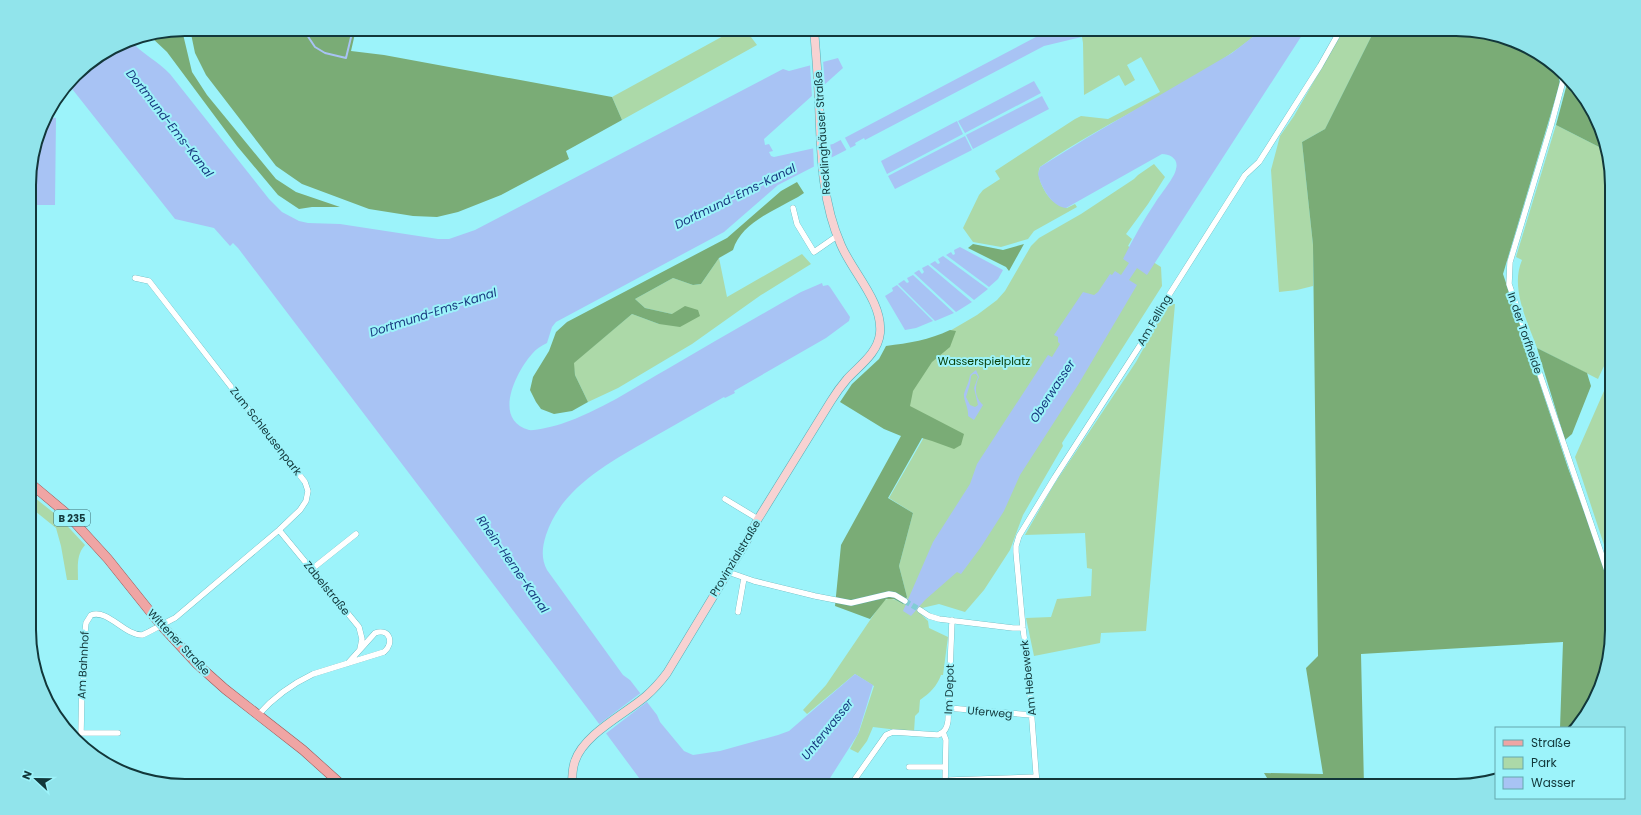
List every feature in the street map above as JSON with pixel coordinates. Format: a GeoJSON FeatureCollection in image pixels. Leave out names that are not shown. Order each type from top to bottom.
{"type":"FeatureCollection","features":[{"type":"Feature","properties":{"kind":"main road","name":"Recklinghäuser Straße"},"geometry":{"type":"LineString","coordinates":[[815,36],[823,169],[827,204],[837,236],[846,257],[879,314]]}},
{"type":"Feature","properties":{"kind":"main road","name":"Provinzialstraße"},"geometry":{"type":"LineString","coordinates":[[573,779],[575,762],[579,752],[598,732],[647,696],[667,673],[758,519],[831,401],[841,386],[873,351],[880,334],[879,314]]}},
{"type":"Feature","properties":{"kind":"main road","name":"Wittener Straße"},"geometry":{"type":"LineString","coordinates":[[36,488],[67,514],[93,542],[160,624],[206,672],[303,750],[334,779]]}},
{"type":"Feature","properties":{"kind":"street","name":"Am Felling"},"geometry":{"type":"LineString","coordinates":[[1023,628],[1016,552],[1019,536],[1055,477],[1148,333],[1168,295],[1245,175],[1259,162],[1320,66],[1337,36]]}},
{"type":"Feature","properties":{"kind":"street","name":"In der Torfheide"},"geometry":{"type":"LineString","coordinates":[[1563,82],[1549,133],[1510,262],[1509,284],[1565,452],[1605,565]]}},
{"type":"Feature","properties":{"kind":"street"},"geometry":{"type":"LineString","coordinates":[[793,208],[797,224],[814,252],[837,236]]}},
{"type":"Feature","properties":{"kind":"street","name":"Zum Schleusenpark"},"geometry":{"type":"LineString","coordinates":[[135,278],[149,281],[305,482],[308,491],[306,501],[300,510],[279,530],[175,618],[160,624]]}},
{"type":"Feature","properties":{"kind":"street"},"geometry":{"type":"LineString","coordinates":[[725,499],[758,519]]}},
{"type":"Feature","properties":{"kind":"street","name":"Zabelstraße"},"geometry":{"type":"LineString","coordinates":[[279,530],[359,627],[362,639],[359,651]]}},
{"type":"Feature","properties":{"kind":"street"},"geometry":{"type":"LineString","coordinates":[[312,569],[356,534]]}},
{"type":"Feature","properties":{"kind":"street"},"geometry":{"type":"LineString","coordinates":[[728,572],[744,578],[815,596],[851,603],[889,594],[895,595],[905,601]]}},
{"type":"Feature","properties":{"kind":"street"},"geometry":{"type":"LineString","coordinates":[[738,612],[744,578]]}},
{"type":"Feature","properties":{"kind":"street","name":"Am Hebewerk"},"geometry":{"type":"LineString","coordinates":[[920,610],[934,618],[1023,628],[1028,668],[1036,777]]}},
{"type":"Feature","properties":{"kind":"street","name":"Am Bahnhof"},"geometry":{"type":"LineString","coordinates":[[118,732],[81,733],[82,684],[85,674],[86,624],[91,615],[95,613],[104,616],[128,631],[142,635],[148,633],[160,624]]}},
{"type":"Feature","properties":{"kind":"street","name":"Im Depot"},"geometry":{"type":"LineString","coordinates":[[945,779],[946,740],[944,732],[947,726],[952,620]]}},
{"type":"Feature","properties":{"kind":"street"},"geometry":{"type":"LineString","coordinates":[[258,715],[268,704],[302,679],[384,652],[389,648],[389,636],[384,633],[375,633],[348,663]]}},
{"type":"Feature","properties":{"kind":"street","name":"Uferweg"},"geometry":{"type":"LineString","coordinates":[[948,708],[1032,715]]}},
{"type":"Feature","properties":{"kind":"street"},"geometry":{"type":"LineString","coordinates":[[855,779],[886,736],[893,732],[938,735],[944,732]]}},
{"type":"Feature","properties":{"kind":"street"},"geometry":{"type":"LineString","coordinates":[[909,767],[945,767]]}},
{"type":"Feature","properties":{"kind":"street"},"geometry":{"type":"LineString","coordinates":[[979,779],[1036,777]]}},
{"type":"Feature","properties":{"kind":"green space"},"geometry":{"type":"Polygon","coordinates":[[[183,36],[192,72],[207,95],[276,179],[296,192],[340,207],[312,207],[299,209],[278,195],[237,146],[167,52],[154,39],[183,36]]]}},
{"type":"Feature","properties":{"kind":"green space"},"geometry":{"type":"Polygon","coordinates":[[[191,36],[354,36],[351,51],[384,55],[612,97],[622,120],[566,151],[569,159],[501,195],[458,212],[437,217],[413,216],[369,209],[302,184],[276,166],[206,75],[195,53],[191,36]]]}},
{"type":"Feature","properties":{"kind":"green space"},"geometry":{"type":"Polygon","coordinates":[[[723,36],[750,36],[757,45],[622,120],[612,97],[723,36]]]}},
{"type":"Feature","properties":{"kind":"green space"},"geometry":{"type":"Polygon","coordinates":[[[1254,36],[1210,67],[1067,149],[1040,167],[1040,180],[1044,190],[1050,198],[1056,203],[1067,208],[1075,204],[1077,207],[1034,231],[1028,239],[1001,247],[973,242],[963,228],[979,195],[983,190],[1000,179],[995,171],[1081,116],[1108,119],[1160,92],[1141,57],[1127,65],[1135,80],[1125,86],[1119,75],[1084,95],[1082,37],[1254,36]]]}},
{"type":"Feature","properties":{"kind":"green space"},"geometry":{"type":"Polygon","coordinates":[[[1340,36],[1372,36],[1325,129],[1302,142],[1313,245],[1313,286],[1279,292],[1271,170],[1280,136],[1294,116],[1340,36]]]}},
{"type":"Feature","properties":{"kind":"green space"},"geometry":{"type":"Polygon","coordinates":[[[1372,36],[1466,36],[1495,41],[1513,47],[1531,56],[1547,67],[1559,78],[1560,83],[1503,274],[1568,468],[1605,568],[1605,640],[1600,669],[1594,687],[1580,713],[1569,727],[1560,727],[1563,642],[1361,654],[1364,779],[1268,779],[1264,773],[1323,774],[1306,668],[1318,656],[1313,245],[1302,142],[1325,129],[1372,36]]]}},
{"type":"Feature","properties":{"kind":"green space"},"geometry":{"type":"Polygon","coordinates":[[[1567,86],[1580,102],[1590,119],[1600,148],[1556,125],[1567,86]]]}},
{"type":"Feature","properties":{"kind":"green space"},"geometry":{"type":"Polygon","coordinates":[[[1556,125],[1600,148],[1605,175],[1605,364],[1598,379],[1537,348],[1521,304],[1518,282],[1522,260],[1516,257],[1556,125]]]}},
{"type":"Feature","properties":{"kind":"green space","name":"Wasserspielplatz"},"geometry":{"type":"Polygon","coordinates":[[[1154,164],[1165,177],[1148,204],[1126,234],[1132,239],[1128,246],[1161,267],[1162,286],[1062,443],[1063,446],[1023,515],[1010,550],[984,590],[965,612],[939,604],[922,608],[919,612],[928,621],[929,628],[948,637],[943,675],[941,675],[933,689],[920,700],[919,712],[915,716],[914,732],[873,727],[867,741],[858,753],[850,749],[859,732],[874,686],[855,674],[807,714],[803,710],[826,685],[883,601],[891,599],[903,604],[907,597],[899,566],[913,513],[889,498],[931,425],[890,400],[948,332],[977,315],[997,300],[1005,291],[1031,246],[1039,238],[1081,214],[1154,164]]]}},
{"type":"Feature","properties":{"kind":"green space"},"geometry":{"type":"Polygon","coordinates":[[[797,182],[804,193],[769,212],[743,232],[733,250],[719,258],[701,284],[693,285],[673,278],[635,299],[645,308],[672,314],[685,306],[698,310],[700,316],[680,327],[659,324],[632,314],[574,363],[575,375],[588,402],[572,411],[554,414],[541,409],[530,390],[533,377],[549,351],[556,332],[567,322],[727,238],[781,191],[797,182]]]}},
{"type":"Feature","properties":{"kind":"green space"},"geometry":{"type":"Polygon","coordinates":[[[973,244],[1003,250],[1024,244],[1009,271],[1006,267],[968,248],[973,244]]]}},
{"type":"Feature","properties":{"kind":"green space"},"geometry":{"type":"Polygon","coordinates":[[[802,254],[811,264],[761,295],[692,344],[618,388],[588,402],[575,375],[573,363],[632,314],[659,324],[672,314],[645,308],[635,299],[673,278],[693,285],[701,284],[719,258],[727,297],[802,254]]]}},
{"type":"Feature","properties":{"kind":"green space"},"geometry":{"type":"Polygon","coordinates":[[[1168,304],[1175,304],[1146,631],[1101,633],[1100,643],[1034,656],[1026,618],[1051,617],[1057,599],[1091,596],[1092,569],[1087,568],[1085,533],[1025,535],[1053,486],[1136,362],[1168,304]]]}},
{"type":"Feature","properties":{"kind":"green space"},"geometry":{"type":"Polygon","coordinates":[[[950,330],[956,331],[950,347],[932,362],[913,391],[910,406],[964,434],[961,445],[954,449],[922,438],[888,498],[913,513],[899,566],[907,597],[903,604],[894,599],[886,599],[870,619],[835,606],[841,545],[901,436],[884,429],[840,402],[852,384],[879,359],[886,346],[927,339],[950,330]]]}},
{"type":"Feature","properties":{"kind":"green space"},"geometry":{"type":"Polygon","coordinates":[[[1537,348],[1587,373],[1591,386],[1572,434],[1565,440],[1537,348]]]}},
{"type":"Feature","properties":{"kind":"green space"},"geometry":{"type":"Polygon","coordinates":[[[1605,389],[1605,548],[1575,457],[1605,389]]]}},
{"type":"Feature","properties":{"kind":"green space"},"geometry":{"type":"Polygon","coordinates":[[[36,499],[59,517],[85,545],[79,557],[78,580],[67,580],[56,528],[36,512],[36,499]]]}},
{"type":"Feature","properties":{"kind":"water"},"geometry":{"type":"Polygon","coordinates":[[[1038,36],[1086,36],[1044,46],[865,140],[864,138],[855,143],[856,145],[778,185],[724,232],[556,322],[552,327],[547,343],[535,351],[526,362],[514,383],[509,406],[512,416],[518,425],[532,430],[561,424],[589,413],[616,399],[801,292],[822,283],[823,286],[828,285],[830,287],[850,317],[849,321],[826,338],[734,391],[735,393],[725,398],[724,397],[603,467],[575,490],[563,503],[553,518],[544,544],[543,553],[547,570],[623,675],[630,680],[657,715],[660,722],[684,751],[693,755],[720,751],[789,731],[855,674],[873,685],[858,734],[829,779],[640,779],[238,248],[233,243],[230,246],[214,228],[175,219],[72,88],[102,61],[119,51],[135,45],[170,74],[269,199],[282,212],[299,221],[308,223],[340,224],[438,239],[449,239],[475,230],[783,69],[789,71],[838,58],[843,68],[764,139],[765,145],[769,144],[773,151],[769,152],[771,156],[774,157],[833,144],[1038,36]]]}},
{"type":"Feature","properties":{"kind":"water","name":"Oberwasser"},"geometry":{"type":"Polygon","coordinates":[[[1254,36],[1301,36],[1147,275],[1137,268],[1129,280],[1137,285],[1078,385],[1020,475],[1004,511],[981,547],[961,574],[957,572],[925,600],[911,616],[903,611],[933,542],[970,484],[977,464],[1048,355],[1052,357],[1060,344],[1058,342],[1058,337],[1054,335],[1083,292],[1094,295],[1098,292],[1110,274],[1112,275],[1115,271],[1121,275],[1129,263],[1123,259],[1127,250],[1146,216],[1173,177],[1177,165],[1173,158],[1162,154],[1066,208],[1056,204],[1044,190],[1038,174],[1040,167],[1232,53],[1254,36]]]}},
{"type":"Feature","properties":{"kind":"water"},"geometry":{"type":"Polygon","coordinates":[[[1034,81],[1041,93],[965,133],[958,121],[1034,81]]]}},
{"type":"Feature","properties":{"kind":"water"},"geometry":{"type":"Polygon","coordinates":[[[1042,96],[1049,109],[973,149],[966,135],[1042,96]]]}},
{"type":"Feature","properties":{"kind":"water"},"geometry":{"type":"Polygon","coordinates":[[[52,117],[56,118],[55,205],[36,205],[37,165],[41,146],[52,117]]]}},
{"type":"Feature","properties":{"kind":"water"},"geometry":{"type":"Polygon","coordinates":[[[957,121],[963,134],[887,174],[881,161],[957,121]]]}},
{"type":"Feature","properties":{"kind":"water"},"geometry":{"type":"Polygon","coordinates":[[[965,136],[972,150],[895,189],[888,176],[965,136]]]}},
{"type":"Feature","properties":{"kind":"water"},"geometry":{"type":"Polygon","coordinates":[[[960,247],[1003,270],[998,279],[989,287],[946,255],[951,252],[953,255],[955,254],[954,250],[960,247]]]}},
{"type":"Feature","properties":{"kind":"water"},"geometry":{"type":"Polygon","coordinates":[[[943,256],[988,289],[974,300],[930,264],[935,261],[938,264],[940,263],[938,259],[943,256]]]}},
{"type":"Feature","properties":{"kind":"water"},"geometry":{"type":"Polygon","coordinates":[[[928,265],[972,302],[956,312],[914,273],[919,270],[922,274],[924,272],[922,268],[928,265]]]}},
{"type":"Feature","properties":{"kind":"water"},"geometry":{"type":"Polygon","coordinates":[[[913,275],[954,313],[935,321],[898,284],[904,280],[907,283],[909,282],[907,278],[913,275]]]}},
{"type":"Feature","properties":{"kind":"water"},"geometry":{"type":"Polygon","coordinates":[[[897,285],[933,321],[916,328],[905,330],[885,296],[893,291],[892,288],[897,285]]]}},
{"type":"Feature","properties":{"kind":"water"},"geometry":{"type":"Polygon","coordinates":[[[976,370],[979,377],[976,385],[976,392],[978,399],[983,405],[974,420],[968,416],[964,396],[970,375],[976,370]],[[976,374],[971,376],[966,397],[970,405],[975,407],[978,405],[974,388],[978,377],[976,374]]]}},
{"type":"Feature","properties":{"kind":"pier"},"geometry":{"type":"Polygon","coordinates":[[[823,60],[825,87],[812,98],[810,64],[823,60]]]}},
{"type":"Feature","properties":{"kind":"pier"},"geometry":{"type":"Polygon","coordinates":[[[844,136],[851,149],[847,151],[840,139],[844,136]]]}},
{"type":"Feature","properties":{"kind":"pier"},"geometry":{"type":"Polygon","coordinates":[[[830,142],[832,160],[814,169],[813,146],[830,142]]]}},
{"type":"Feature","properties":{"kind":"pier"},"geometry":{"type":"Polygon","coordinates":[[[642,692],[648,701],[604,735],[598,725],[642,692]]]}},
{"type":"Feature","properties":{"kind":"waterway"},"geometry":{"type":"LineString","coordinates":[[308,36],[315,47],[325,53],[346,58],[351,36]]}},
{"type":"Feature","properties":{"kind":"tunnel"},"geometry":{"type":"LineString","coordinates":[[905,601],[920,610]]}},
{"type":"Feature","properties":{"kind":"water label","name":"Dortmund-Ems-Kanal"},"geometry":{"type":"Point","coordinates":[170,123]}},
{"type":"Feature","properties":{"kind":"water label","name":"Dortmund-Ems-Kanal"},"geometry":{"type":"Point","coordinates":[735,196]}},
{"type":"Feature","properties":{"kind":"water label","name":"Dortmund-Ems-Kanal"},"geometry":{"type":"Point","coordinates":[433,312]}},
{"type":"Feature","properties":{"kind":"water label","name":"Rhein-Herne-Kanal"},"geometry":{"type":"Point","coordinates":[513,564]}},
{"type":"Feature","properties":{"kind":"water label","name":"Unterwasser"},"geometry":{"type":"Point","coordinates":[827,729]}}]}
